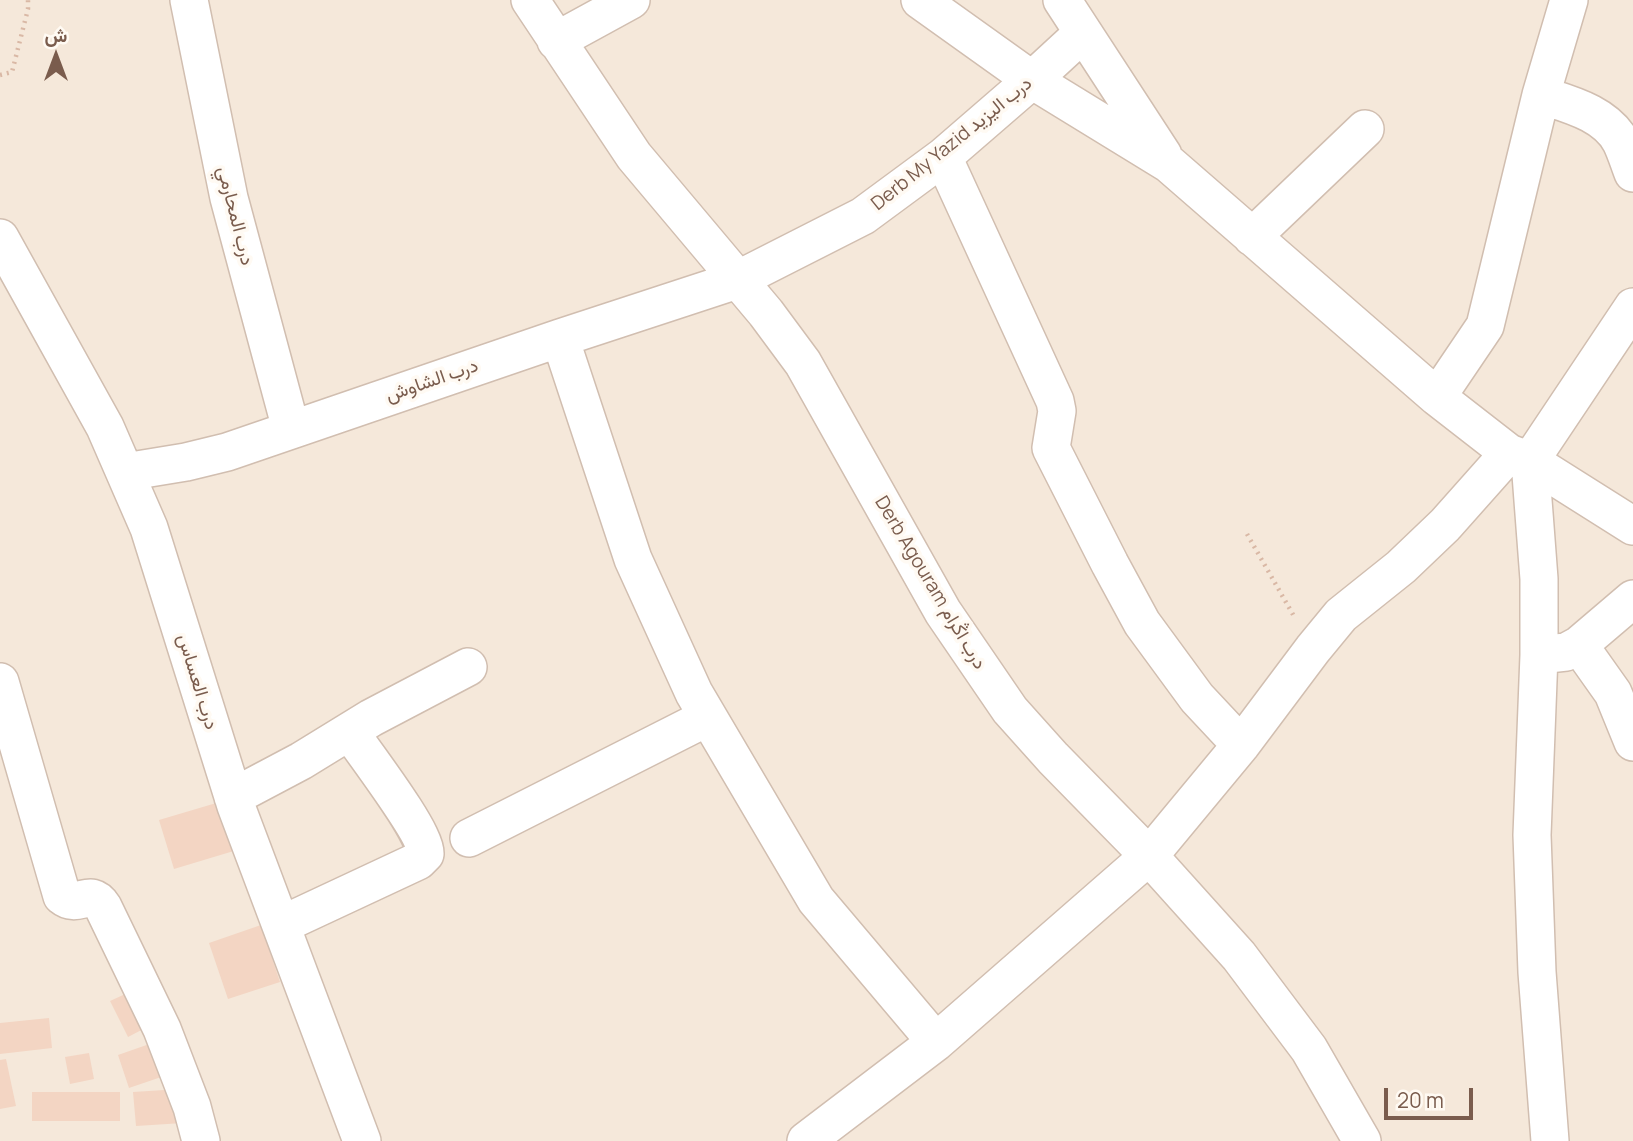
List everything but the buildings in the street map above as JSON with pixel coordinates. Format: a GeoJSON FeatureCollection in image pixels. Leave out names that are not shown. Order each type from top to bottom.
{"type":"FeatureCollection","features":[{"type":"Feature","properties":{"kind":"street","name":"درب المحارمي"},"geometry":{"type":"LineString","coordinates":[[189,0],[232,210],[291,429]]}},
{"type":"Feature","properties":{"kind":"street","name":"Derb Agouram درب اڭرام"},"geometry":{"type":"LineString","coordinates":[[530,0],[634,156],[766,313],[803,363],[943,612],[1010,710],[1149,856],[1239,956],[1302,1038],[1362,1141]]}},
{"type":"Feature","properties":{"kind":"street"},"geometry":{"type":"LineString","coordinates":[[556,41],[631,0]]}},
{"type":"Feature","properties":{"kind":"street"},"geometry":{"type":"LineString","coordinates":[[920,0],[1032,80],[1170,164],[1437,397],[1520,457],[1633,526]]}},
{"type":"Feature","properties":{"kind":"street"},"geometry":{"type":"LineString","coordinates":[[1062,0],[1170,164]]}},
{"type":"Feature","properties":{"kind":"street"},"geometry":{"type":"LineString","coordinates":[[1437,397],[1485,326],[1541,94],[1569,0]]}},
{"type":"Feature","properties":{"kind":"street","name":"Derb My Yazid درب اليزيد"},"geometry":{"type":"LineString","coordinates":[[737,280],[863,216],[943,157],[1083,33]]}},
{"type":"Feature","properties":{"kind":"street"},"geometry":{"type":"LineString","coordinates":[[1541,94],[1579,107],[1601,121],[1620,139],[1633,173]]}},
{"type":"Feature","properties":{"kind":"street"},"geometry":{"type":"LineString","coordinates":[[1252,237],[1365,129]]}},
{"type":"Feature","properties":{"kind":"street"},"geometry":{"type":"LineString","coordinates":[[943,157],[1055,401],[1057,411],[1051,448],[1104,553],[1142,623],[1197,698],[1241,745]]}},
{"type":"Feature","properties":{"kind":"street","name":"درب العساس"},"geometry":{"type":"LineString","coordinates":[[0,238],[87,392],[149,528],[233,797],[362,1141]]}},
{"type":"Feature","properties":{"kind":"street","name":"درب الشاوش"},"geometry":{"type":"LineString","coordinates":[[125,472],[208,457],[737,280]]}},
{"type":"Feature","properties":{"kind":"street"},"geometry":{"type":"LineString","coordinates":[[806,1141],[936,1042],[1149,856],[1241,745],[1341,615],[1401,567],[1520,457],[1633,307]]}},
{"type":"Feature","properties":{"kind":"street"},"geometry":{"type":"LineString","coordinates":[[560,338],[633,559],[694,694],[816,900],[936,1042]]}},
{"type":"Feature","properties":{"kind":"street"},"geometry":{"type":"LineString","coordinates":[[1520,457],[1539,579],[1532,835],[1537,972],[1550,1141]]}},
{"type":"Feature","properties":{"kind":"street"},"geometry":{"type":"LineString","coordinates":[[1539,655],[1566,652],[1579,645],[1633,599]]}},
{"type":"Feature","properties":{"kind":"street"},"geometry":{"type":"LineString","coordinates":[[1579,645],[1613,693],[1633,742]]}},
{"type":"Feature","properties":{"kind":"street"},"geometry":{"type":"LineString","coordinates":[[233,797],[301,761],[371,718],[468,667]]}},
{"type":"Feature","properties":{"kind":"street"},"geometry":{"type":"LineString","coordinates":[[0,682],[62,896],[72,901],[92,897],[98,899],[103,907],[162,1029],[201,1141]]}},
{"type":"Feature","properties":{"kind":"street"},"geometry":{"type":"LineString","coordinates":[[469,838],[708,717]]}},
{"type":"Feature","properties":{"kind":"street"},"geometry":{"type":"LineString","coordinates":[[281,925],[418,862],[425,854],[423,843],[402,807],[350,732]]}},
{"type":"Feature","properties":{"kind":"path"},"geometry":{"type":"LineString","coordinates":[[0,75],[12,72],[28,0]]}},
{"type":"Feature","properties":{"kind":"path"},"geometry":{"type":"LineString","coordinates":[[1247,534],[1313,649]]}},
{"type":"Feature","properties":{"kind":"shaded area"},"geometry":{"type":"Polygon","coordinates":[[[0,0],[1633,0],[1633,1141],[0,1141],[0,0]]]}}]}
